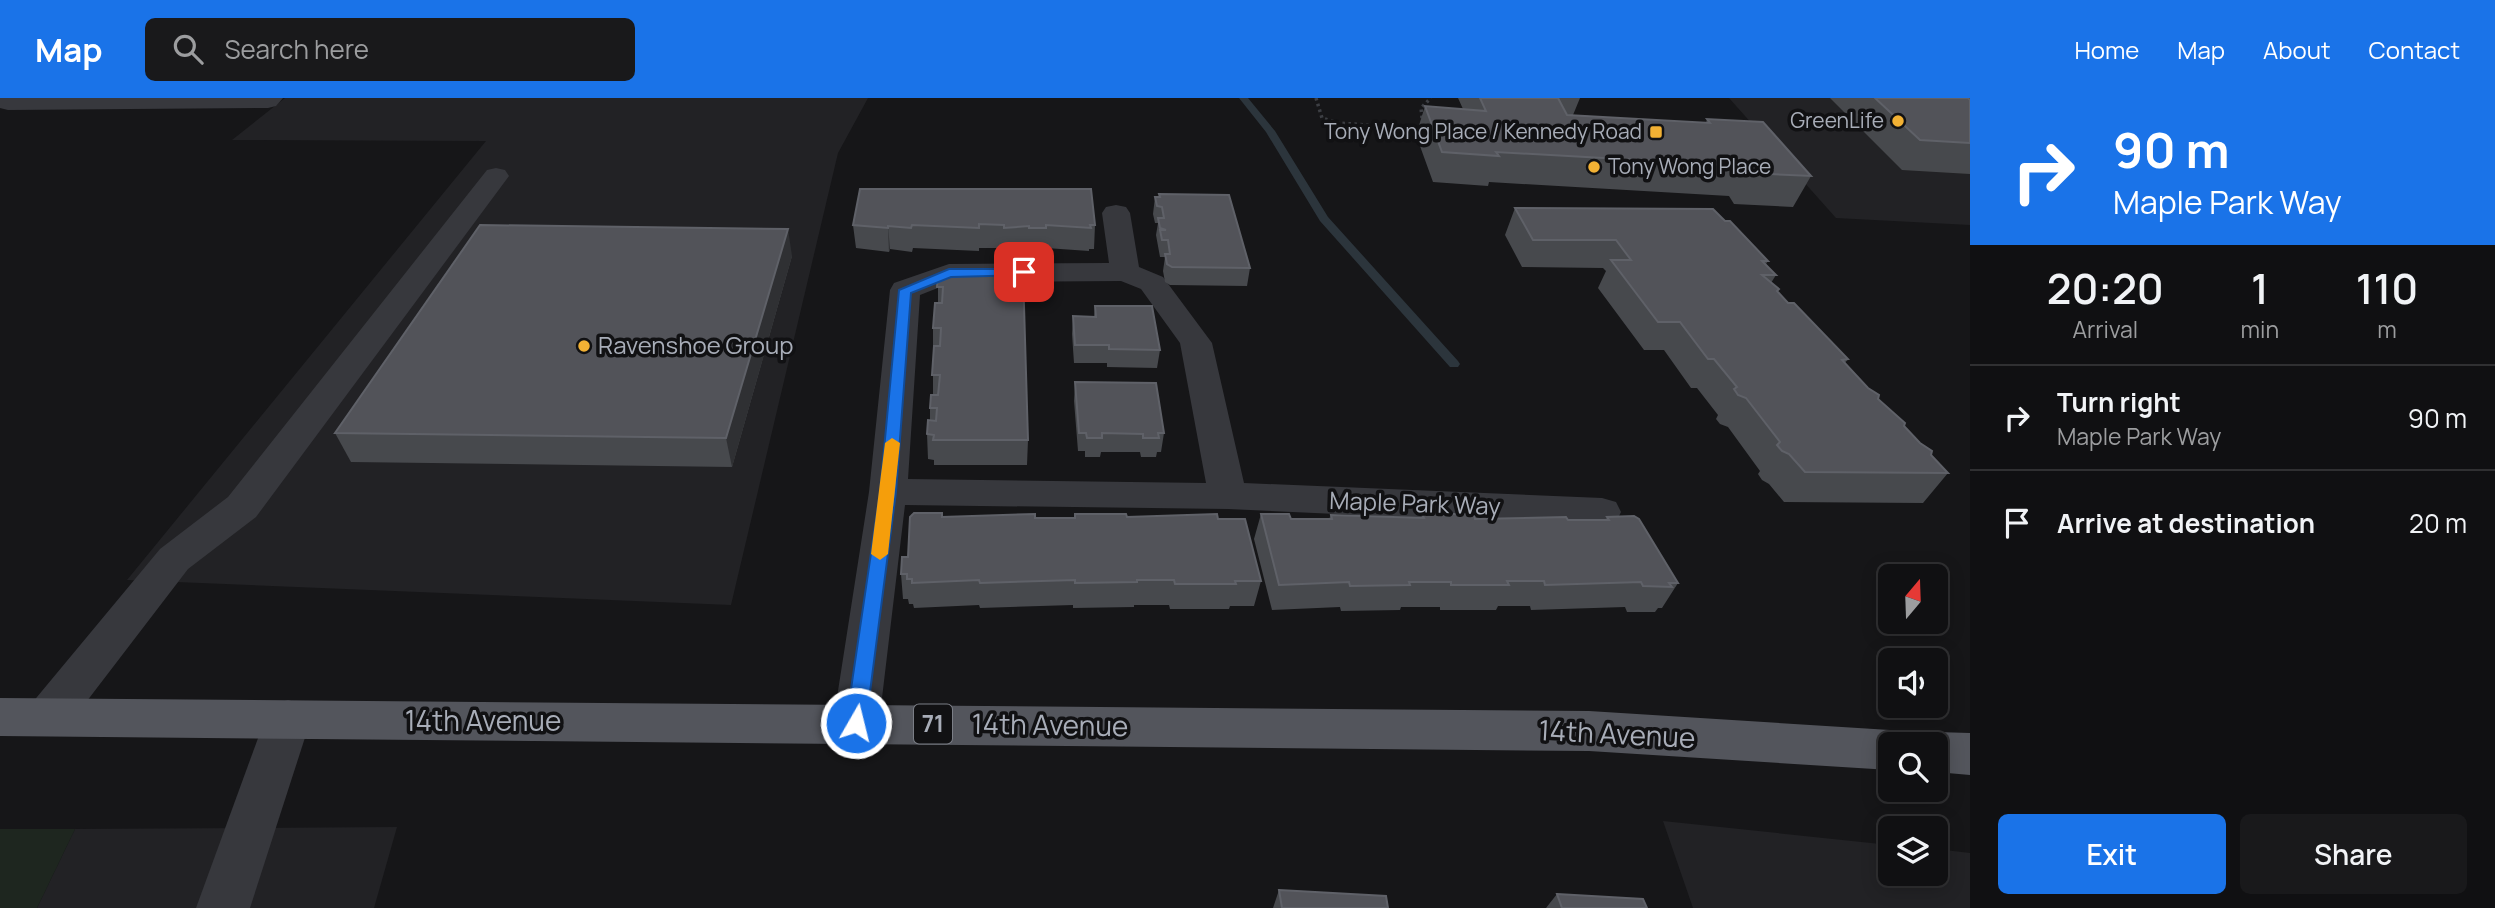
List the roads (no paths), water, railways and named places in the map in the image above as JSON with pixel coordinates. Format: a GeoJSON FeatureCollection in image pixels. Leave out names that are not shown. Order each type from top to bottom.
{"type":"FeatureCollection","features":[{"type":"Feature","properties":{"kind":"main road","name":"14th Avenue"},"geometry":{"type":"LineString","coordinates":[[0,717],[1589,731],[1878,749]]}},
{"type":"Feature","properties":{"kind":"main road"},"geometry":{"type":"LineString","coordinates":[[1948,753],[1970,754]]}},
{"type":"Feature","properties":{"kind":"street"},"geometry":{"type":"LineString","coordinates":[[3,102],[268,101],[271,98]]}},
{"type":"Feature","properties":{"kind":"street"},"geometry":{"type":"LineString","coordinates":[[48,717],[174,559],[242,507],[496,176]]}},
{"type":"Feature","properties":{"kind":"street"},"geometry":{"type":"LineString","coordinates":[[1116,213],[1125,272]]}},
{"type":"Feature","properties":{"kind":"street"},"geometry":{"type":"LineString","coordinates":[[856,723],[888,492],[905,290],[949,273],[1125,272],[1152,283],[1196,343],[1228,496]]}},
{"type":"Feature","properties":{"kind":"street","name":"Maple Park Way"},"geometry":{"type":"LineString","coordinates":[[888,492],[1228,496],[1602,512]]}},
{"type":"Feature","properties":{"kind":"street"},"geometry":{"type":"LineString","coordinates":[[223,908],[288,719]]}},
{"type":"Feature","properties":{"kind":"waterway"},"geometry":{"type":"LineString","coordinates":[[1243,98],[1270,131],[1324,219],[1454,364]]}},
{"type":"Feature","properties":{"kind":"place","name":"GreenLife"},"geometry":{"type":"Point","coordinates":[1898,121]}},
{"type":"Feature","properties":{"kind":"place","name":"Tony Wong Place / Kennedy Road"},"geometry":{"type":"Point","coordinates":[1656,132]}},
{"type":"Feature","properties":{"kind":"place","name":"Tony Wong Place"},"geometry":{"type":"Point","coordinates":[1594,167]}},
{"type":"Feature","properties":{"kind":"place","name":"Ravenshoe Group"},"geometry":{"type":"Point","coordinates":[584,346]}}]}
